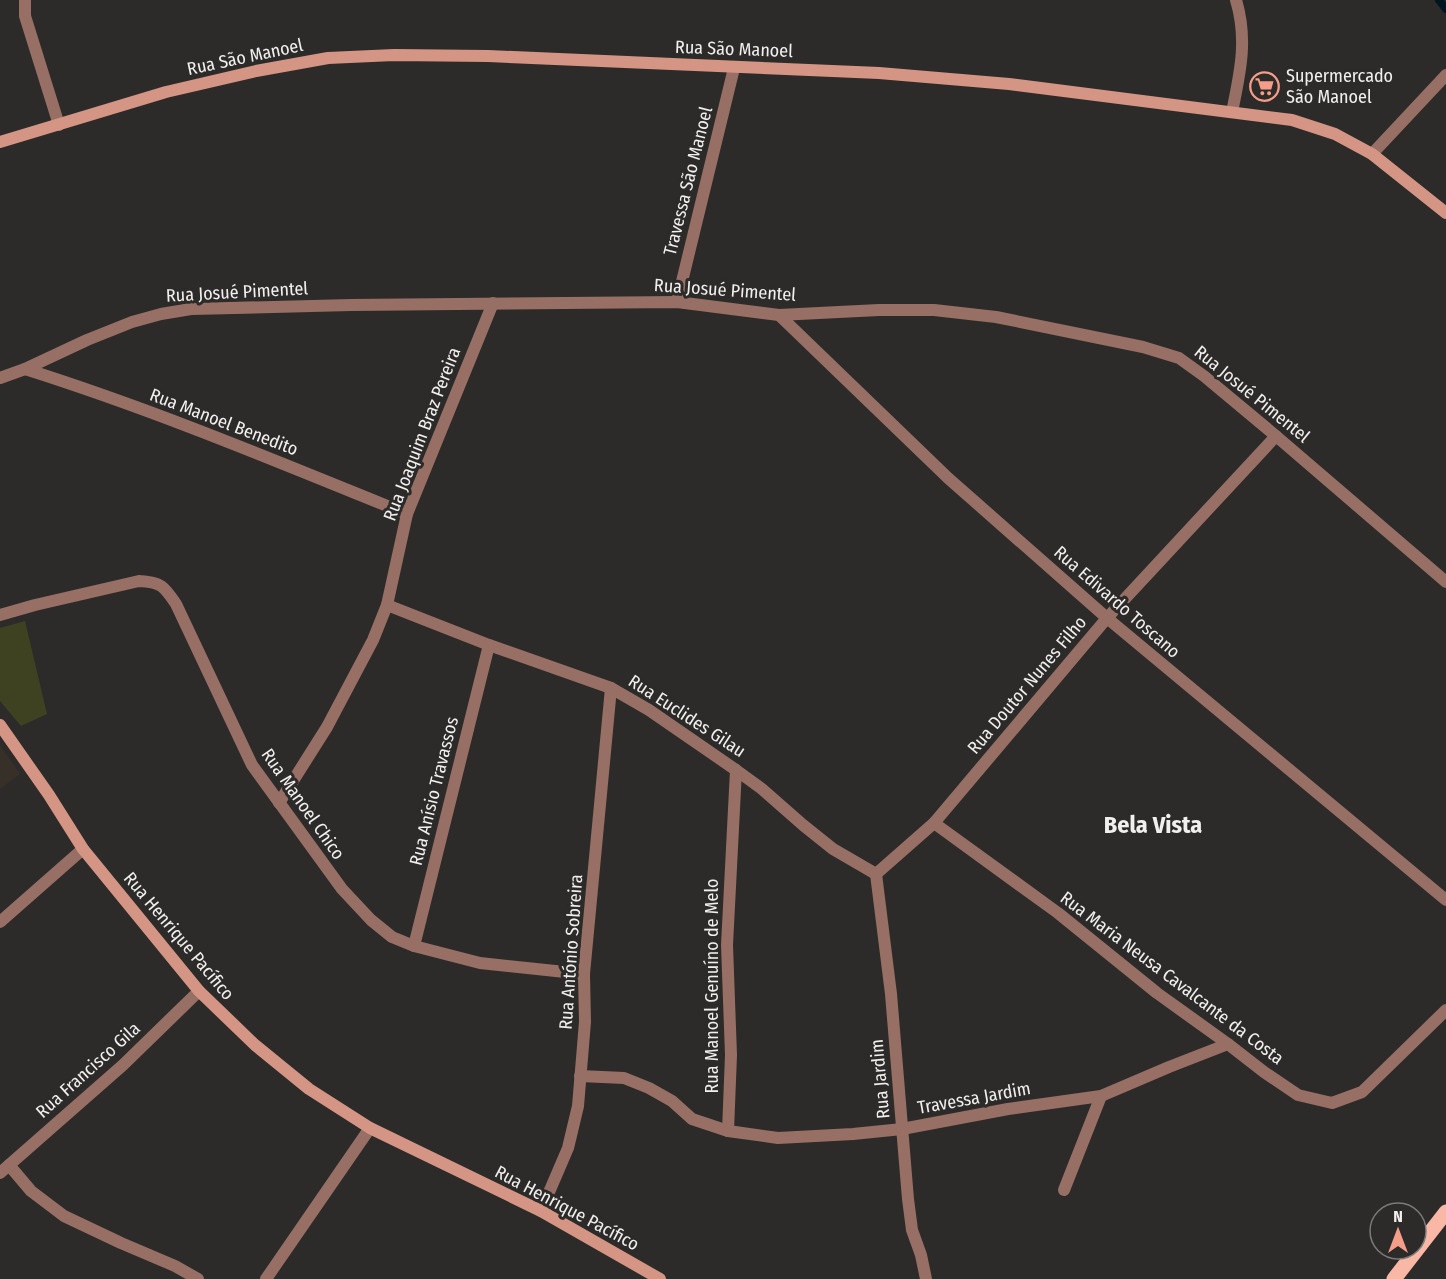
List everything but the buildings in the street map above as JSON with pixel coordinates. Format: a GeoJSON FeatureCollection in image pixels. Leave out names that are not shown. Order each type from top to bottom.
{"type":"FeatureCollection","features":[{"type":"Feature","properties":{"kind":"main road","name":"Rua São Manoel"},"geometry":{"type":"LineString","coordinates":[[0,142],[166,92],[256,71],[328,58],[394,55],[488,56],[879,73],[1009,84],[1292,120],[1335,134],[1372,154],[1446,213]]}},
{"type":"Feature","properties":{"kind":"main road","name":"Rua Henrique Pacífico"},"geometry":{"type":"LineString","coordinates":[[0,725],[83,849],[198,991],[255,1045],[309,1089],[370,1128],[541,1211],[660,1279]]}},
{"type":"Feature","properties":{"kind":"main road"},"geometry":{"type":"LineString","coordinates":[[1394,1279],[1446,1212]]}},
{"type":"Feature","properties":{"kind":"street"},"geometry":{"type":"LineString","coordinates":[[25,0],[25,16],[59,125]]}},
{"type":"Feature","properties":{"kind":"street"},"geometry":{"type":"LineString","coordinates":[[1232,112],[1243,47],[1241,15],[1236,0]]}},
{"type":"Feature","properties":{"kind":"street","name":"Travessa São Manoel"},"geometry":{"type":"LineString","coordinates":[[677,302],[734,68]]}},
{"type":"Feature","properties":{"kind":"street"},"geometry":{"type":"LineString","coordinates":[[1372,154],[1446,75]]}},
{"type":"Feature","properties":{"kind":"street","name":"Rua Josué Pimentel"},"geometry":{"type":"LineString","coordinates":[[0,378],[132,322],[181,310],[351,305],[677,302],[779,315],[934,310],[996,317],[1143,347],[1179,358],[1276,436],[1446,582]]}},
{"type":"Feature","properties":{"kind":"street","name":"Rua Joaquim Braz Pereira"},"geometry":{"type":"LineString","coordinates":[[279,803],[327,727],[373,640],[387,605],[407,514],[493,303]]}},
{"type":"Feature","properties":{"kind":"street","name":"Rua Edivardo Toscano"},"geometry":{"type":"LineString","coordinates":[[779,315],[948,478],[1107,618],[1446,900]]}},
{"type":"Feature","properties":{"kind":"street","name":"Rua Manoel Benedito"},"geometry":{"type":"LineString","coordinates":[[25,369],[87,389],[211,435],[407,514]]}},
{"type":"Feature","properties":{"kind":"street","name":"Rua Doutor Nunes Filho"},"geometry":{"type":"LineString","coordinates":[[876,874],[934,823],[1107,618],[1276,436]]}},
{"type":"Feature","properties":{"kind":"street","name":"Rua Manoel Chico"},"geometry":{"type":"LineString","coordinates":[[0,615],[139,581],[154,581],[167,590],[176,604],[252,765],[342,889],[371,920],[392,938],[480,963],[584,974]]}},
{"type":"Feature","properties":{"kind":"street","name":"Rua Euclides Gilau"},"geometry":{"type":"LineString","coordinates":[[387,605],[489,645],[611,688],[649,710],[736,770],[833,849],[876,874]]}},
{"type":"Feature","properties":{"kind":"street","name":"Rua Anísio Travassos"},"geometry":{"type":"LineString","coordinates":[[414,946],[489,645]]}},
{"type":"Feature","properties":{"kind":"street","name":"Rua António Sobreira"},"geometry":{"type":"LineString","coordinates":[[541,1211],[568,1148],[578,1106],[585,1022],[584,974],[611,688]]}},
{"type":"Feature","properties":{"kind":"street","name":"Rua Manoel Genuíno de Melo"},"geometry":{"type":"LineString","coordinates":[[728,1131],[732,1055],[727,945],[736,770]]}},
{"type":"Feature","properties":{"kind":"street","name":"Rua Maria Neusa Cavalcante da Costa"},"geometry":{"type":"LineString","coordinates":[[934,823],[1058,913],[1157,993],[1298,1095],[1332,1103],[1362,1092],[1446,1010]]}},
{"type":"Feature","properties":{"kind":"street"},"geometry":{"type":"LineString","coordinates":[[0,922],[83,849]]}},
{"type":"Feature","properties":{"kind":"street","name":"Rua Jardim"},"geometry":{"type":"LineString","coordinates":[[876,874],[891,994],[908,1199],[912,1230],[926,1279]]}},
{"type":"Feature","properties":{"kind":"street","name":"Rua Francisco Gila"},"geometry":{"type":"LineString","coordinates":[[4,1169],[123,1065],[198,991]]}},
{"type":"Feature","properties":{"kind":"street","name":"Travessa Jardim"},"geometry":{"type":"LineString","coordinates":[[580,1076],[624,1078],[672,1101],[692,1119],[728,1131],[778,1138],[902,1129],[1008,1109],[1101,1096],[1169,1066],[1228,1044]]}},
{"type":"Feature","properties":{"kind":"street"},"geometry":{"type":"LineString","coordinates":[[1064,1190],[1101,1096]]}},
{"type":"Feature","properties":{"kind":"street"},"geometry":{"type":"LineString","coordinates":[[266,1279],[370,1128]]}},
{"type":"Feature","properties":{"kind":"street"},"geometry":{"type":"LineString","coordinates":[[4,1169],[64,1216],[175,1266],[198,1279]]}},
{"type":"Feature","properties":{"kind":"shaded area"},"geometry":{"type":"Polygon","coordinates":[[[0,745],[20,774],[0,789],[0,745]]]}},
{"type":"Feature","properties":{"kind":"green space"},"geometry":{"type":"Polygon","coordinates":[[[25,621],[47,714],[21,726],[0,701],[0,628],[25,621]]]}},
{"type":"Feature","properties":{"kind":"waterway"},"geometry":{"type":"LineString","coordinates":[[1439,0],[1446,9]]}},
{"type":"Feature","properties":{"kind":"place","name":"Supermercado São Manoel"},"geometry":{"type":"Point","coordinates":[1265,86]}},
{"type":"Feature","properties":{"kind":"district","name":"Bela Vista"},"geometry":{"type":"Point","coordinates":[1153,825]}}]}
